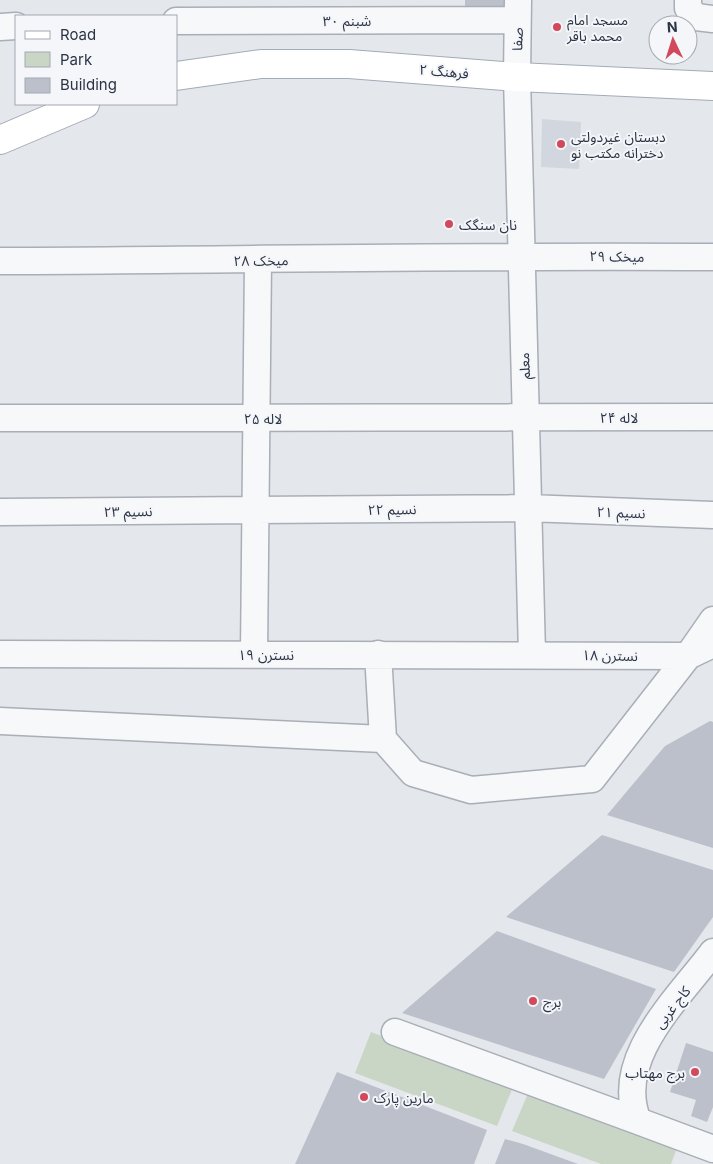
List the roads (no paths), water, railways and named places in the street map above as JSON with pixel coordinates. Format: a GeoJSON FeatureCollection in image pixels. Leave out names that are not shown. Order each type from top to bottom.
{"type":"FeatureCollection","features":[{"type":"Feature","properties":{"kind":"main road","name":"فرهنگ ۲"},"geometry":{"type":"LineString","coordinates":[[178,76],[261,64],[349,64],[517,77],[713,86]]}},
{"type":"Feature","properties":{"kind":"main road"},"geometry":{"type":"LineString","coordinates":[[0,140],[83,105]]}},
{"type":"Feature","properties":{"kind":"street"},"geometry":{"type":"LineString","coordinates":[[688,0],[688,8],[696,17],[713,19]]}},
{"type":"Feature","properties":{"kind":"street","name":"شبنم ۳۰"},"geometry":{"type":"LineString","coordinates":[[178,20],[207,10],[518,10]]}},
{"type":"Feature","properties":{"kind":"street","name":"صفا"},"geometry":{"type":"LineString","coordinates":[[517,77],[518,10]]}},
{"type":"Feature","properties":{"kind":"street"},"geometry":{"type":"LineString","coordinates":[[0,27],[15,26]]}},
{"type":"Feature","properties":{"kind":"street","name":"معلم"},"geometry":{"type":"LineString","coordinates":[[517,77],[532,654]]}},
{"type":"Feature","properties":{"kind":"street","name":"میخک ۲۹"},"geometry":{"type":"LineString","coordinates":[[522,256],[713,257]]}},
{"type":"Feature","properties":{"kind":"street","name":"میخک ۲۸"},"geometry":{"type":"LineString","coordinates":[[0,261],[522,256]]}},
{"type":"Feature","properties":{"kind":"street"},"geometry":{"type":"LineString","coordinates":[[254,654],[258,260]]}},
{"type":"Feature","properties":{"kind":"street","name":"لاله ۲۴"},"geometry":{"type":"LineString","coordinates":[[526,417],[713,417]]}},
{"type":"Feature","properties":{"kind":"street","name":"لاله ۲۵"},"geometry":{"type":"LineString","coordinates":[[0,418],[526,417]]}},
{"type":"Feature","properties":{"kind":"street","name":"نسیم ۲۲"},"geometry":{"type":"LineString","coordinates":[[255,510],[528,508]]}},
{"type":"Feature","properties":{"kind":"street","name":"نسیم ۲۱"},"geometry":{"type":"LineString","coordinates":[[528,508],[713,515]]}},
{"type":"Feature","properties":{"kind":"street","name":"نسیم ۲۳"},"geometry":{"type":"LineString","coordinates":[[0,512],[255,510]]}},
{"type":"Feature","properties":{"kind":"street"},"geometry":{"type":"LineString","coordinates":[[378,654],[383,739],[413,773],[471,790],[592,779],[688,656],[713,620]]}},
{"type":"Feature","properties":{"kind":"street"},"geometry":{"type":"LineString","coordinates":[[688,656],[713,644]]}},
{"type":"Feature","properties":{"kind":"street","name":"نسترن ۱۹"},"geometry":{"type":"LineString","coordinates":[[0,654],[532,654]]}},
{"type":"Feature","properties":{"kind":"street","name":"نسترن ۱۸"},"geometry":{"type":"LineString","coordinates":[[532,654],[688,656]]}},
{"type":"Feature","properties":{"kind":"street"},"geometry":{"type":"LineString","coordinates":[[0,721],[383,739]]}},
{"type":"Feature","properties":{"kind":"street","name":"کاج غربی"},"geometry":{"type":"LineString","coordinates":[[638,1121],[632,1106],[630,1092],[635,1064],[654,1029],[704,981],[713,952]]}},
{"type":"Feature","properties":{"kind":"street"},"geometry":{"type":"LineString","coordinates":[[395,1032],[713,1149]]}},
{"type":"Feature","properties":{"kind":"place","name":"مسجد امام محمد باقر"},"geometry":{"type":"Point","coordinates":[557,27]}},
{"type":"Feature","properties":{"kind":"place","name":"دبستان غیردولتی دخترانه مکتب نو"},"geometry":{"type":"Point","coordinates":[561,144]}},
{"type":"Feature","properties":{"kind":"place","name":"نان سنگک"},"geometry":{"type":"Point","coordinates":[449,224]}},
{"type":"Feature","properties":{"kind":"place","name":"برج"},"geometry":{"type":"Point","coordinates":[533,1001]}},
{"type":"Feature","properties":{"kind":"place","name":"برج مهتاب"},"geometry":{"type":"Point","coordinates":[695,1072]}},
{"type":"Feature","properties":{"kind":"place","name":"مارین پارک"},"geometry":{"type":"Point","coordinates":[364,1097]}}]}
